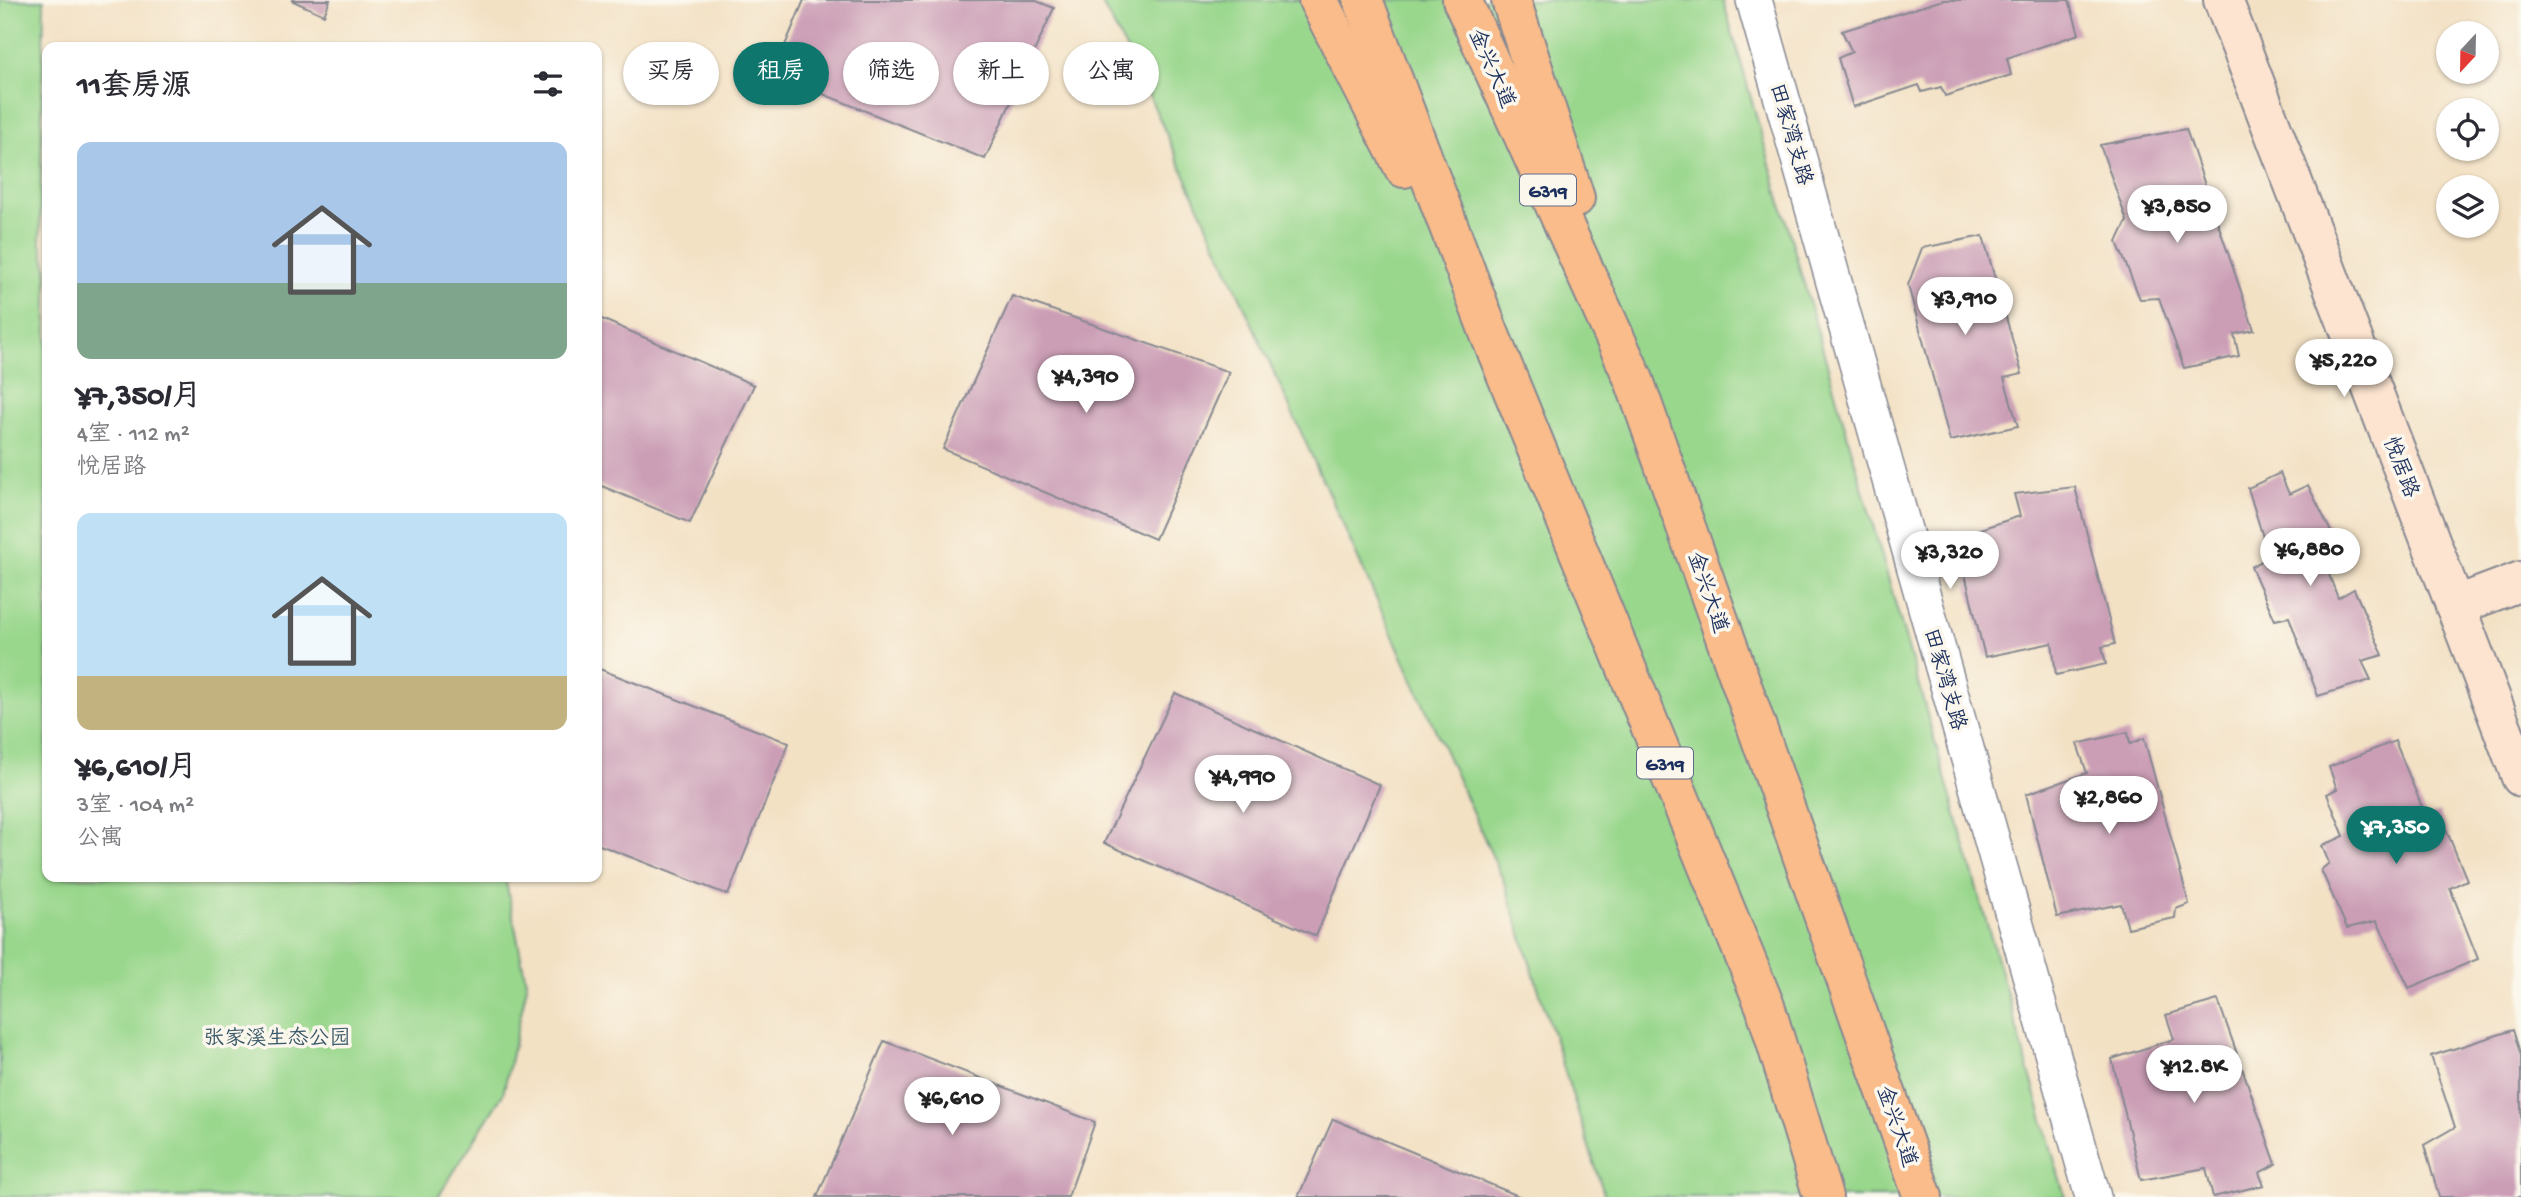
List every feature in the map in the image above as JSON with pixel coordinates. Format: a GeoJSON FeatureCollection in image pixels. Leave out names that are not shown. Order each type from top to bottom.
{"type":"FeatureCollection","features":[{"type":"Feature","properties":{"kind":"highway"},"geometry":{"type":"LineString","coordinates":[[1318,0],[1490,335]]}},
{"type":"Feature","properties":{"kind":"highway","name":"G319"},"geometry":{"type":"LineString","coordinates":[[1363,0],[1490,335],[1765,1006],[1823,1197]]}},
{"type":"Feature","properties":{"kind":"highway","name":"金兴大道"},"geometry":{"type":"LineString","coordinates":[[1462,0],[1634,380],[1923,1197]]}},
{"type":"Feature","properties":{"kind":"highway"},"geometry":{"type":"LineString","coordinates":[[1511,0],[1634,380]]}},
{"type":"Feature","properties":{"kind":"street","name":"田家湾支路"},"geometry":{"type":"LineString","coordinates":[[1754,0],[2094,1197]]}},
{"type":"Feature","properties":{"kind":"street","name":"悦居路"},"geometry":{"type":"LineString","coordinates":[[2223,0],[2521,777]]}},
{"type":"Feature","properties":{"kind":"street"},"geometry":{"type":"LineString","coordinates":[[2455,606],[2521,581]]}},
{"type":"Feature","properties":{"kind":"green space","name":"张家溪生态公园"},"geometry":{"type":"Polygon","coordinates":[[[0,0],[44,0],[40,240],[42,882],[506,882],[527,986],[503,1094],[438,1197],[0,1197],[0,0]]]}},
{"type":"Feature","properties":{"kind":"green space"},"geometry":{"type":"Polygon","coordinates":[[[1100,0],[1723,0],[2065,1197],[1605,1197],[1505,884],[1153,105],[1159,105],[1159,42],[1122,42],[1100,0]]]}},
{"type":"Feature","properties":{"kind":"building"},"geometry":{"type":"Polygon","coordinates":[[[291,0],[330,0],[324,15],[291,0]]]}},
{"type":"Feature","properties":{"kind":"building"},"geometry":{"type":"Polygon","coordinates":[[[804,0],[1034,0],[1054,8],[1038,42],[953,42],[953,105],[1010,105],[985,159],[850,105],[939,105],[939,42],[843,42],[843,102],[829,96],[829,42],[786,42],[804,0]]]}},
{"type":"Feature","properties":{"kind":"building"},"geometry":{"type":"Polygon","coordinates":[[[1943,0],[2069,0],[2079,34],[2007,58],[2011,75],[1945,96],[1941,87],[1922,92],[1919,85],[1853,107],[1838,58],[1852,52],[1842,31],[1943,0]]]}},
{"type":"Feature","properties":{"kind":"building"},"geometry":{"type":"Polygon","coordinates":[[[2186,129],[2254,330],[2234,334],[2239,356],[2184,368],[2159,298],[2140,299],[2117,242],[2127,221],[2100,145],[2186,129]]]}},
{"type":"Feature","properties":{"kind":"building"},"geometry":{"type":"Polygon","coordinates":[[[1983,236],[2022,374],[2004,378],[2018,426],[1950,441],[1908,285],[1922,248],[1983,236]]]}},
{"type":"Feature","properties":{"kind":"building"},"geometry":{"type":"Polygon","coordinates":[[[1012,296],[1229,372],[1155,539],[943,449],[1012,296]]]}},
{"type":"Feature","properties":{"kind":"building"},"geometry":{"type":"Polygon","coordinates":[[[602,319],[754,385],[690,523],[602,486],[602,319]]]}},
{"type":"Feature","properties":{"kind":"building"},"geometry":{"type":"Polygon","coordinates":[[[2280,473],[2289,494],[2308,485],[2336,542],[2319,549],[2338,598],[2354,589],[2383,655],[2362,661],[2371,680],[2318,696],[2289,617],[2275,620],[2251,567],[2269,557],[2248,488],[2280,473]]]}},
{"type":"Feature","properties":{"kind":"building"},"geometry":{"type":"Polygon","coordinates":[[[2075,487],[2115,644],[2102,647],[2106,664],[2056,675],[2052,643],[1985,657],[1956,537],[2020,516],[2014,494],[2075,487]]]}},
{"type":"Feature","properties":{"kind":"building"},"geometry":{"type":"Polygon","coordinates":[[[602,670],[789,743],[728,895],[602,846],[602,670]]]}},
{"type":"Feature","properties":{"kind":"building"},"geometry":{"type":"Polygon","coordinates":[[[1175,693],[1380,785],[1316,936],[1104,843],[1175,693]]]}},
{"type":"Feature","properties":{"kind":"building"},"geometry":{"type":"Polygon","coordinates":[[[2128,732],[2130,744],[2144,738],[2189,904],[2176,909],[2175,918],[2128,928],[2121,904],[2057,917],[2026,794],[2087,773],[2077,744],[2128,732]]]}},
{"type":"Feature","properties":{"kind":"building"},"geometry":{"type":"Polygon","coordinates":[[[2395,741],[2426,817],[2439,812],[2467,880],[2450,888],[2478,959],[2409,988],[2377,921],[2347,928],[2321,870],[2329,863],[2322,846],[2344,836],[2327,794],[2337,789],[2329,767],[2395,741]]]}},
{"type":"Feature","properties":{"kind":"building"},"geometry":{"type":"Polygon","coordinates":[[[2218,1000],[2276,1164],[2259,1173],[2264,1185],[2213,1197],[2206,1168],[2141,1180],[2112,1059],[2174,1039],[2166,1015],[2218,1000]]]}},
{"type":"Feature","properties":{"kind":"building"},"geometry":{"type":"Polygon","coordinates":[[[2513,1030],[2521,1056],[2521,1197],[2439,1197],[2424,1145],[2455,1127],[2431,1056],[2513,1030]]]}},
{"type":"Feature","properties":{"kind":"building"},"geometry":{"type":"Polygon","coordinates":[[[884,1041],[1095,1122],[1068,1197],[817,1197],[884,1041]]]}},
{"type":"Feature","properties":{"kind":"building"},"geometry":{"type":"Polygon","coordinates":[[[1333,1119],[1521,1197],[1298,1197],[1333,1119]]]}}]}
